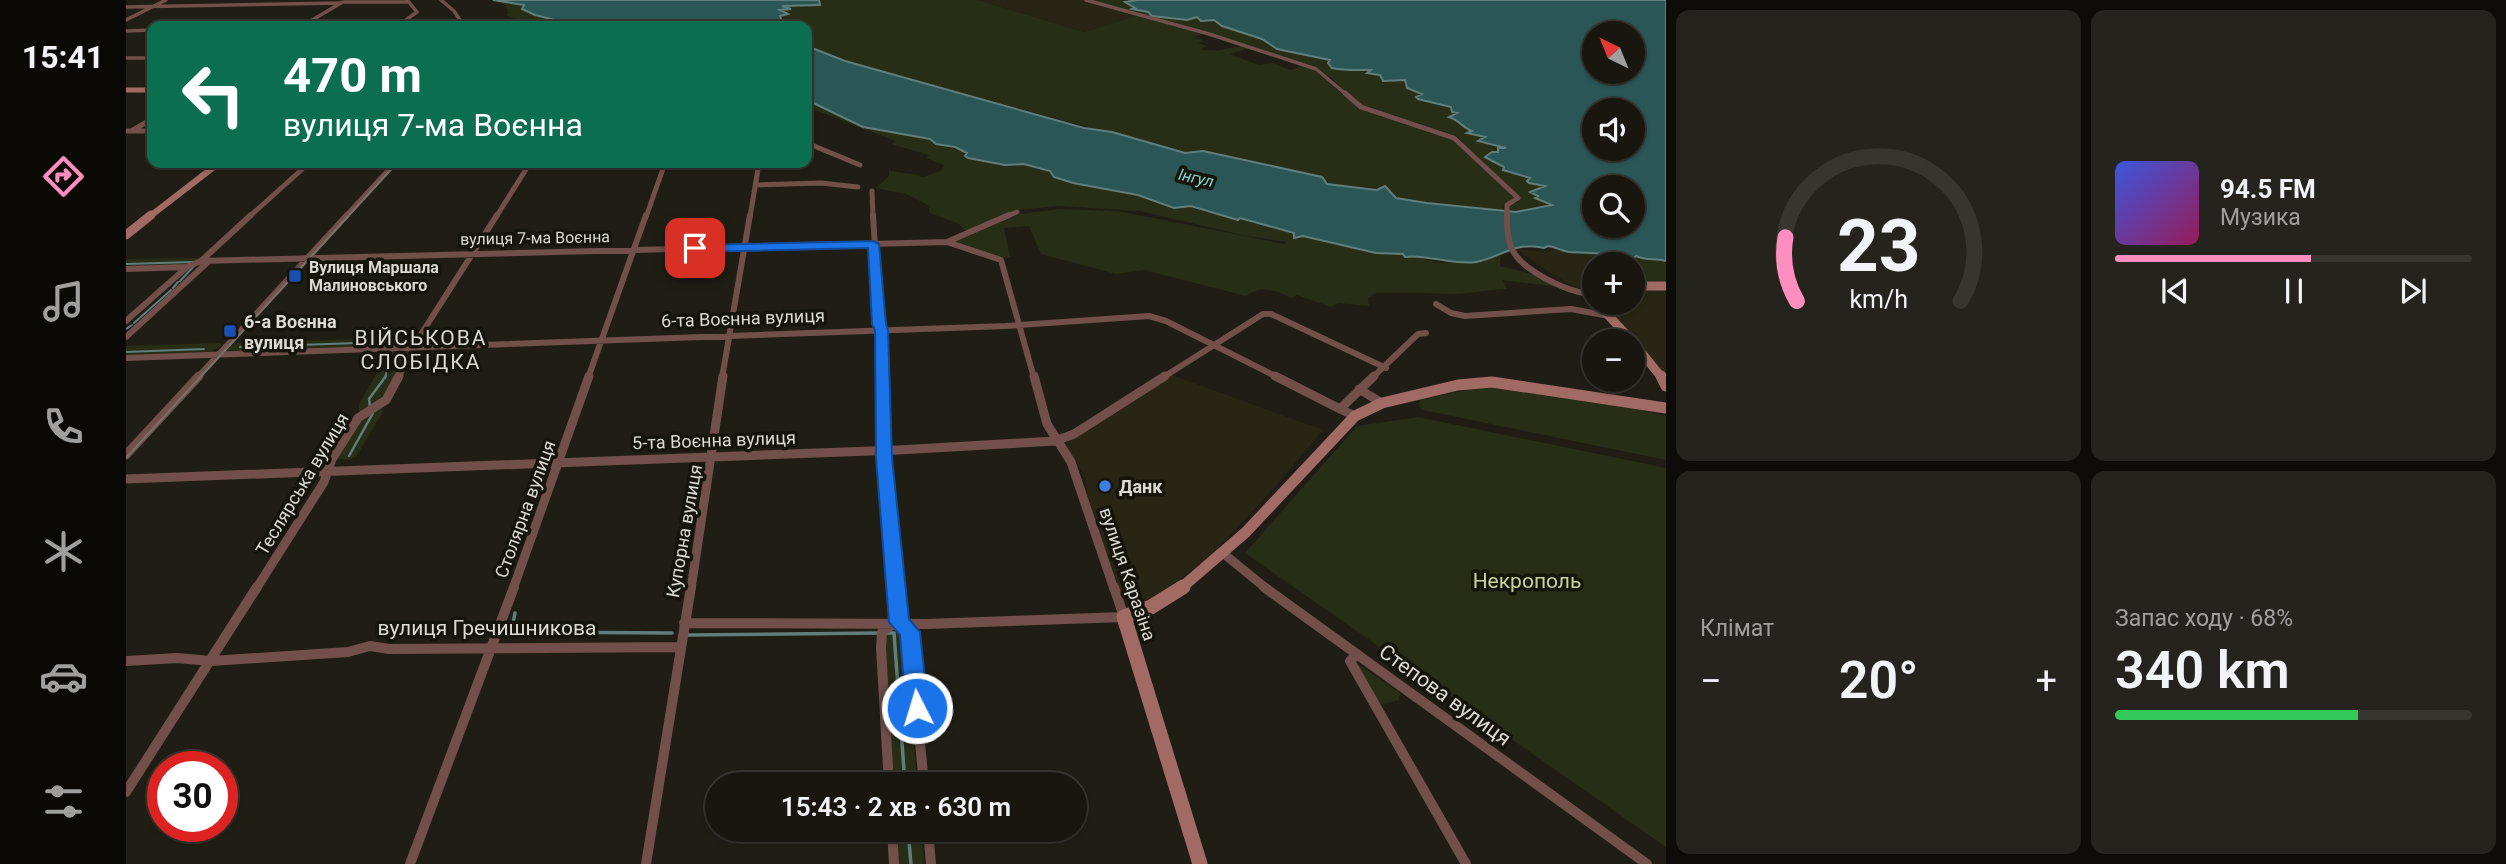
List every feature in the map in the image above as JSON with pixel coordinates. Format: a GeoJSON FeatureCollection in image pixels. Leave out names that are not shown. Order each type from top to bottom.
{"type":"FeatureCollection","features":[{"type":"Feature","properties":{"kind":"main road"},"geometry":{"type":"LineString","coordinates":[[126,90],[147,90]]}},
{"type":"Feature","properties":{"kind":"main road"},"geometry":{"type":"LineString","coordinates":[[126,235],[213,168]]}},
{"type":"Feature","properties":{"kind":"main road"},"geometry":{"type":"LineString","coordinates":[[1645,286],[1666,286]]}},
{"type":"Feature","properties":{"kind":"main road"},"geometry":{"type":"LineString","coordinates":[[1609,316],[1620,329]]}},
{"type":"Feature","properties":{"kind":"main road"},"geometry":{"type":"LineString","coordinates":[[1645,356],[1656,368],[1666,386]]}},
{"type":"Feature","properties":{"kind":"main road"},"geometry":{"type":"LineString","coordinates":[[1124,617],[1156,605],[1224,554],[1355,416],[1387,402],[1458,385],[1492,382],[1666,408]]}},
{"type":"Feature","properties":{"kind":"main road","name":"вулиця Каразіна"},"geometry":{"type":"LineString","coordinates":[[1124,617],[1200,864]]}},
{"type":"Feature","properties":{"kind":"street"},"geometry":{"type":"LineString","coordinates":[[126,20],[166,0]]}},
{"type":"Feature","properties":{"kind":"street"},"geometry":{"type":"LineString","coordinates":[[441,0],[461,21]]}},
{"type":"Feature","properties":{"kind":"street"},"geometry":{"type":"LineString","coordinates":[[1086,0],[1209,34],[1316,69],[1361,107],[1454,138],[1518,198],[1516,202],[1507,205],[1511,249],[1540,273],[1582,293]]}},
{"type":"Feature","properties":{"kind":"street"},"geometry":{"type":"LineString","coordinates":[[126,7],[407,1],[417,12],[405,21]]}},
{"type":"Feature","properties":{"kind":"street"},"geometry":{"type":"LineString","coordinates":[[311,21],[343,2]]}},
{"type":"Feature","properties":{"kind":"street"},"geometry":{"type":"LineString","coordinates":[[126,31],[147,30]]}},
{"type":"Feature","properties":{"kind":"street"},"geometry":{"type":"LineString","coordinates":[[126,58],[147,58]]}},
{"type":"Feature","properties":{"kind":"street"},"geometry":{"type":"LineString","coordinates":[[126,137],[147,122]]}},
{"type":"Feature","properties":{"kind":"street"},"geometry":{"type":"LineString","coordinates":[[812,145],[843,160],[860,164]]}},
{"type":"Feature","properties":{"kind":"street"},"geometry":{"type":"LineString","coordinates":[[126,337],[304,168]]}},
{"type":"Feature","properties":{"kind":"street"},"geometry":{"type":"LineString","coordinates":[[126,454],[390,168]]}},
{"type":"Feature","properties":{"kind":"street","name":"Теслярська вулиця"},"geometry":{"type":"LineString","coordinates":[[126,792],[324,482],[332,459],[358,418],[386,400],[415,346],[527,168]]}},
{"type":"Feature","properties":{"kind":"street","name":"Столярна вулиця"},"geometry":{"type":"LineString","coordinates":[[410,864],[491,649],[663,168]]}},
{"type":"Feature","properties":{"kind":"street","name":"Купорна вулиця"},"geometry":{"type":"LineString","coordinates":[[646,864],[713,455],[711,444],[728,334],[758,168]]}},
{"type":"Feature","properties":{"kind":"street"},"geometry":{"type":"LineString","coordinates":[[756,185],[821,183],[858,187]]}},
{"type":"Feature","properties":{"kind":"street"},"geometry":{"type":"LineString","coordinates":[[872,191],[885,450],[899,622],[909,632],[923,772]]}},
{"type":"Feature","properties":{"kind":"street","name":"вулиця 7-ма Воєнна"},"geometry":{"type":"LineString","coordinates":[[947,242],[1017,212]]}},
{"type":"Feature","properties":{"kind":"street","name":"вулиця 7-ма Воєнна"},"geometry":{"type":"LineString","coordinates":[[126,269],[187,267],[205,261],[947,242],[1000,260]]}},
{"type":"Feature","properties":{"kind":"street","name":"вулиця Каразіна"},"geometry":{"type":"LineString","coordinates":[[1000,260],[1047,424],[1055,441],[1071,462],[1124,617]]}},
{"type":"Feature","properties":{"kind":"street"},"geometry":{"type":"LineString","coordinates":[[126,321],[187,267]]}},
{"type":"Feature","properties":{"kind":"street"},"geometry":{"type":"LineString","coordinates":[[1436,304],[1451,313],[1465,316],[1571,309],[1609,316]]}},
{"type":"Feature","properties":{"kind":"street","name":"5-та Воєнна вулиця"},"geometry":{"type":"LineString","coordinates":[[126,478],[885,450],[1055,441],[1074,434],[1260,315],[1268,314],[1386,368]]}},
{"type":"Feature","properties":{"kind":"street","name":"6-та Воєнна вулиця"},"geometry":{"type":"LineString","coordinates":[[126,358],[881,330],[1149,316],[1166,321],[1340,409]]}},
{"type":"Feature","properties":{"kind":"street"},"geometry":{"type":"LineString","coordinates":[[1355,416],[1340,409],[1359,389],[1386,368],[1418,334],[1426,333]]}},
{"type":"Feature","properties":{"kind":"street"},"geometry":{"type":"LineString","coordinates":[[1359,389],[1387,402]]}},
{"type":"Feature","properties":{"kind":"street","name":"Степова вулиця"},"geometry":{"type":"LineString","coordinates":[[1224,554],[1260,584],[1647,864]]}},
{"type":"Feature","properties":{"kind":"street"},"geometry":{"type":"LineString","coordinates":[[684,623],[926,624],[1124,617]]}},
{"type":"Feature","properties":{"kind":"street"},"geometry":{"type":"LineString","coordinates":[[888,772],[882,632],[887,626],[899,622]]}},
{"type":"Feature","properties":{"kind":"street","name":"вулиця Гречишникова"},"geometry":{"type":"LineString","coordinates":[[126,661],[177,658],[211,661],[348,652],[370,646],[389,649],[681,647]]}},
{"type":"Feature","properties":{"kind":"street"},"geometry":{"type":"LineString","coordinates":[[1357,654],[1350,661],[1466,864]]}},
{"type":"Feature","properties":{"kind":"street"},"geometry":{"type":"LineString","coordinates":[[893,842],[894,864]]}},
{"type":"Feature","properties":{"kind":"street"},"geometry":{"type":"LineString","coordinates":[[929,842],[931,864]]}},
{"type":"Feature","properties":{"kind":"shaded area"},"geometry":{"type":"Polygon","coordinates":[[[978,0],[1084,0],[1139,15],[1084,32],[978,0]]]}},
{"type":"Feature","properties":{"kind":"shaded area"},"geometry":{"type":"Polygon","coordinates":[[[1547,246],[1557,247],[1562,253],[1582,255],[1582,290],[1555,276],[1516,249],[1551,252],[1547,246]]]}},
{"type":"Feature","properties":{"kind":"shaded area"},"geometry":{"type":"Polygon","coordinates":[[[1661,288],[1666,291],[1666,377],[1645,353],[1645,329],[1624,329],[1612,315],[1645,315],[1645,289],[1661,288]]]}},
{"type":"Feature","properties":{"kind":"shaded area"},"geometry":{"type":"Polygon","coordinates":[[[1169,374],[1323,430],[1273,489],[1210,556],[1153,599],[1134,601],[1122,596],[1087,496],[1085,477],[1065,444],[1169,374]]]}},
{"type":"Feature","properties":{"kind":"green space"},"geometry":{"type":"Polygon","coordinates":[[[490,0],[524,5],[535,15],[566,21],[511,18],[505,14],[508,14],[506,5],[490,0]]]}},
{"type":"Feature","properties":{"kind":"green space"},"geometry":{"type":"Polygon","coordinates":[[[820,0],[978,0],[1084,32],[1139,15],[1205,33],[1193,37],[1205,41],[1198,43],[1207,46],[1200,49],[1214,51],[1239,46],[1251,48],[1229,54],[1259,65],[1273,63],[1290,70],[1303,66],[1313,69],[1354,104],[1451,138],[1514,198],[1504,205],[1503,209],[1493,210],[1396,198],[1373,187],[1327,184],[1322,177],[1203,151],[1185,153],[913,80],[845,61],[812,48],[812,21],[782,21],[779,16],[785,15],[778,12],[790,8],[781,6],[819,6],[820,0]]]}},
{"type":"Feature","properties":{"kind":"green space"},"geometry":{"type":"Polygon","coordinates":[[[1089,0],[1137,0],[1130,4],[1134,9],[1149,12],[1152,16],[1215,20],[1222,26],[1262,39],[1277,49],[1330,60],[1328,63],[1332,68],[1372,70],[1369,74],[1380,75],[1386,81],[1405,80],[1426,100],[1453,108],[1458,113],[1450,117],[1472,131],[1468,133],[1486,138],[1478,140],[1508,149],[1498,148],[1498,152],[1487,157],[1506,170],[1547,186],[1533,190],[1539,196],[1534,197],[1553,206],[1509,211],[1510,206],[1518,202],[1517,195],[1456,136],[1358,104],[1331,78],[1317,69],[1210,33],[1089,0]]]}},
{"type":"Feature","properties":{"kind":"green space"},"geometry":{"type":"Polygon","coordinates":[[[812,102],[868,128],[930,139],[942,146],[967,153],[968,158],[1005,165],[1024,164],[1050,171],[1054,177],[1072,183],[1138,195],[1174,208],[1190,206],[1238,220],[1240,218],[1294,233],[1294,238],[1303,236],[1376,253],[1403,254],[1405,257],[1413,256],[1441,263],[1474,263],[1505,250],[1507,251],[1500,256],[1500,266],[1536,275],[1567,288],[1502,280],[1507,289],[1453,294],[1376,293],[1368,298],[1369,306],[1338,303],[1331,307],[1297,295],[1292,298],[1269,290],[1258,290],[1246,296],[1144,270],[1116,274],[1041,254],[1029,226],[1004,228],[1010,257],[1000,258],[952,243],[1020,214],[1059,209],[1118,211],[1284,244],[1287,242],[1246,236],[1140,211],[1059,206],[1019,210],[968,233],[959,224],[930,213],[928,205],[906,194],[876,188],[889,176],[889,170],[923,177],[941,171],[944,165],[926,158],[929,155],[891,144],[895,141],[812,109],[812,102]]]}},
{"type":"Feature","properties":{"kind":"green space"},"geometry":{"type":"Polygon","coordinates":[[[1559,250],[1585,252],[1582,255],[1561,253],[1559,250]]]}},
{"type":"Feature","properties":{"kind":"green space"},"geometry":{"type":"Polygon","coordinates":[[[203,258],[184,266],[126,268],[126,259],[203,258]]]}},
{"type":"Feature","properties":{"kind":"green space"},"geometry":{"type":"Polygon","coordinates":[[[1645,258],[1666,261],[1666,283],[1645,283],[1645,258]]]}},
{"type":"Feature","properties":{"kind":"green space"},"geometry":{"type":"Polygon","coordinates":[[[414,337],[413,343],[408,345],[225,351],[236,343],[414,337]]]}},
{"type":"Feature","properties":{"kind":"green space"},"geometry":{"type":"Polygon","coordinates":[[[222,345],[207,355],[126,357],[126,346],[222,345]]]}},
{"type":"Feature","properties":{"kind":"green space"},"geometry":{"type":"Polygon","coordinates":[[[384,350],[410,351],[384,397],[363,413],[359,411],[359,404],[388,354],[384,350]]]}},
{"type":"Feature","properties":{"kind":"green space"},"geometry":{"type":"Polygon","coordinates":[[[1487,386],[1614,403],[1666,416],[1666,460],[1423,410],[1418,405],[1422,399],[1487,386]]]}},
{"type":"Feature","properties":{"kind":"green space"},"geometry":{"type":"Polygon","coordinates":[[[381,407],[383,412],[356,457],[347,460],[335,458],[360,419],[381,407]]]}},
{"type":"Feature","properties":{"kind":"green space","name":"Некрополь"},"geometry":{"type":"Polygon","coordinates":[[[1418,417],[1666,468],[1666,847],[1245,553],[1357,426],[1418,417]]]}},
{"type":"Feature","properties":{"kind":"green space"},"geometry":{"type":"Polygon","coordinates":[[[896,624],[905,632],[916,772],[892,772],[884,647],[887,629],[896,624]]]}},
{"type":"Feature","properties":{"kind":"green space"},"geometry":{"type":"Polygon","coordinates":[[[1359,665],[1400,693],[1399,700],[1380,705],[1359,665]]]}},
{"type":"Feature","properties":{"kind":"green space"},"geometry":{"type":"Polygon","coordinates":[[[896,842],[922,842],[924,864],[897,864],[896,842]]]}},
{"type":"Feature","properties":{"kind":"water"},"geometry":{"type":"Polygon","coordinates":[[[493,0],[819,0],[820,5],[782,6],[791,9],[780,10],[788,14],[780,16],[782,21],[558,21],[522,9],[524,5],[493,0]]]}},
{"type":"Feature","properties":{"kind":"water","name":"Інгул"},"geometry":{"type":"Polygon","coordinates":[[[1666,0],[1666,261],[1645,258],[1645,252],[1569,252],[1548,246],[1533,246],[1515,248],[1485,260],[1467,263],[1376,253],[1303,236],[1294,238],[1294,233],[1240,218],[1238,220],[1191,206],[1174,208],[1138,195],[1073,183],[1054,177],[1050,171],[1024,164],[1005,165],[968,158],[965,156],[967,153],[955,147],[936,144],[930,139],[863,127],[812,102],[812,48],[845,61],[1084,128],[1112,132],[1185,153],[1203,151],[1322,177],[1327,184],[1377,190],[1385,186],[1396,198],[1516,212],[1552,205],[1535,198],[1538,196],[1530,192],[1545,186],[1529,183],[1527,181],[1530,178],[1503,170],[1504,167],[1485,157],[1492,152],[1498,152],[1498,148],[1506,148],[1478,141],[1485,137],[1467,133],[1472,131],[1449,117],[1457,113],[1452,112],[1451,107],[1418,99],[1416,97],[1422,94],[1407,88],[1405,80],[1383,81],[1380,75],[1367,73],[1371,70],[1332,68],[1328,63],[1330,60],[1277,49],[1262,39],[1222,26],[1214,20],[1152,16],[1148,12],[1132,9],[1135,8],[1125,2],[1666,0]]]}},
{"type":"Feature","properties":{"kind":"waterway"},"geometry":{"type":"LineString","coordinates":[[126,264],[193,262]]}},
{"type":"Feature","properties":{"kind":"waterway"},"geometry":{"type":"LineString","coordinates":[[180,281],[196,264]]}},
{"type":"Feature","properties":{"kind":"waterway"},"geometry":{"type":"LineString","coordinates":[[173,288],[178,282]]}},
{"type":"Feature","properties":{"kind":"waterway"},"geometry":{"type":"LineString","coordinates":[[134,323],[171,290]]}},
{"type":"Feature","properties":{"kind":"waterway"},"geometry":{"type":"LineString","coordinates":[[126,329],[132,325]]}},
{"type":"Feature","properties":{"kind":"waterway"},"geometry":{"type":"LineString","coordinates":[[240,347],[387,342],[393,345]]}},
{"type":"Feature","properties":{"kind":"waterway"},"geometry":{"type":"LineString","coordinates":[[126,352],[204,349]]}},
{"type":"Feature","properties":{"kind":"waterway"},"geometry":{"type":"LineString","coordinates":[[385,377],[392,349]]}},
{"type":"Feature","properties":{"kind":"waterway"},"geometry":{"type":"LineString","coordinates":[[370,407],[369,399],[385,377]]}},
{"type":"Feature","properties":{"kind":"waterway"},"geometry":{"type":"LineString","coordinates":[[349,456],[373,413]]}},
{"type":"Feature","properties":{"kind":"waterway"},"geometry":{"type":"LineString","coordinates":[[515,613],[512,628],[518,632],[672,633]]}},
{"type":"Feature","properties":{"kind":"waterway"},"geometry":{"type":"LineString","coordinates":[[688,635],[878,633]]}},
{"type":"Feature","properties":{"kind":"waterway"},"geometry":{"type":"LineString","coordinates":[[887,633],[894,633],[904,772]]}},
{"type":"Feature","properties":{"kind":"waterway"},"geometry":{"type":"LineString","coordinates":[[909,842],[911,864]]}},
{"type":"Feature","properties":{"kind":"tram line"},"geometry":{"type":"LineString","coordinates":[[126,458],[392,168]]}},
{"type":"Feature","properties":{"kind":"place","name":"Вулиця Маршала Малиновського"},"geometry":{"type":"Point","coordinates":[295,276]}},
{"type":"Feature","properties":{"kind":"place","name":"6-а Воєнна вулиця"},"geometry":{"type":"Point","coordinates":[230,331]}},
{"type":"Feature","properties":{"kind":"place","name":"Данк"},"geometry":{"type":"Point","coordinates":[1105,486]}},
{"type":"Feature","properties":{"kind":"district","name":"ВІЙСЬКОВА СЛОБІДКА"},"geometry":{"type":"Point","coordinates":[421,350]}},
{"type":"Feature","properties":{"kind":"route"},"geometry":{"type":"LineString","coordinates":[[695,248],[873,244],[881,330],[886,441],[884,458],[899,622],[909,632],[917,708]]}}]}
